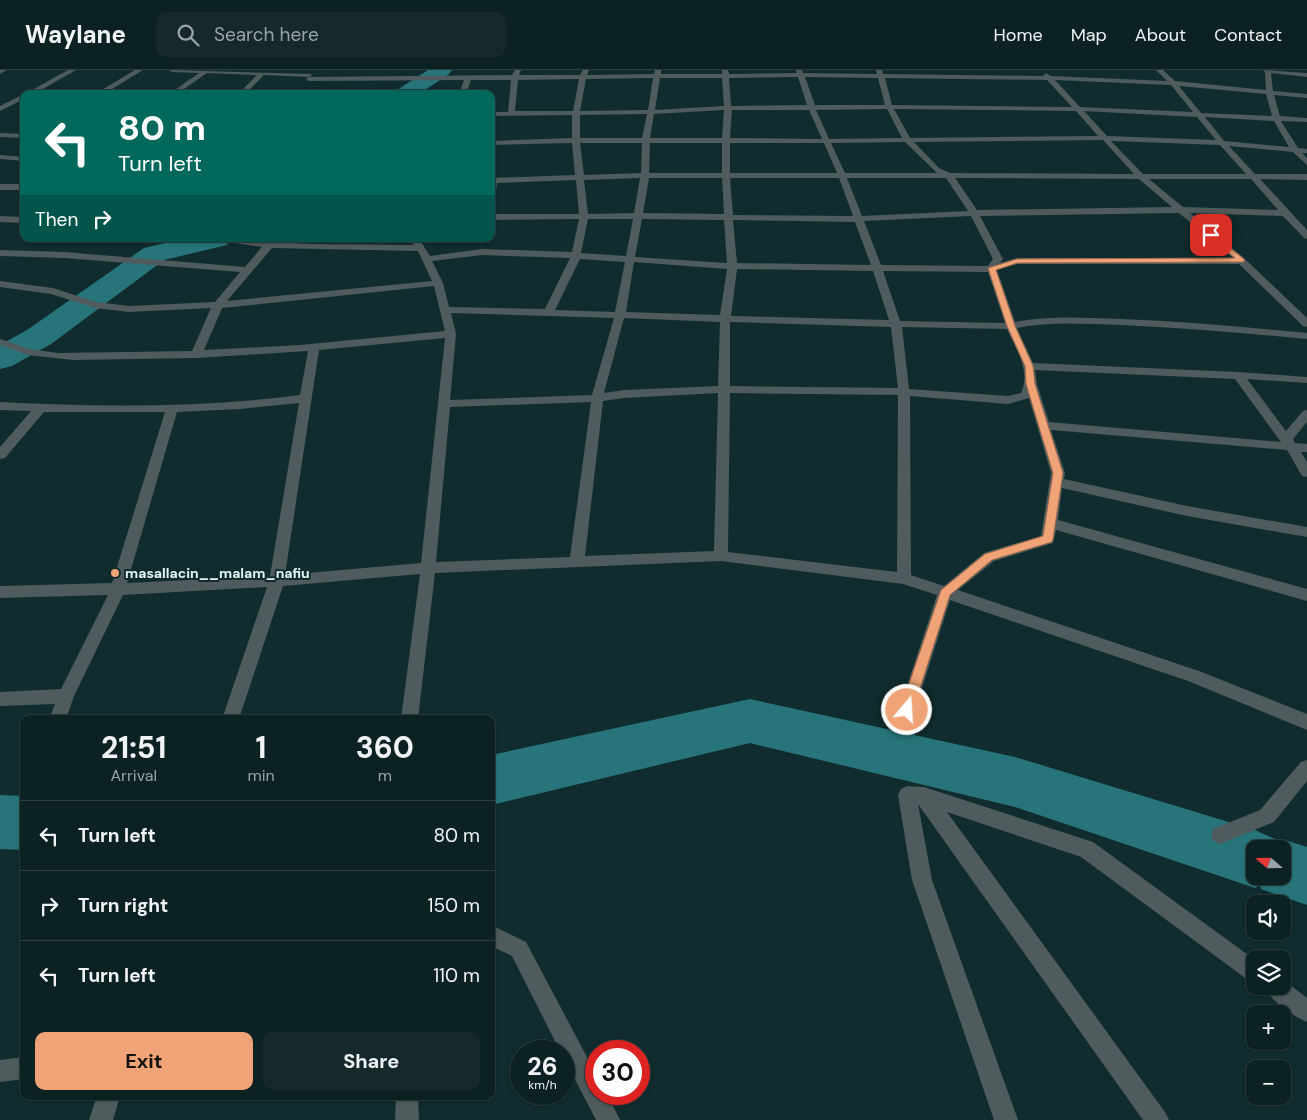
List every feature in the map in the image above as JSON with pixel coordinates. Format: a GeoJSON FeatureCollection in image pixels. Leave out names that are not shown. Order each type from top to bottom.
{"type":"FeatureCollection","features":[{"type":"Feature","properties":{"kind":"street"},"geometry":{"type":"LineString","coordinates":[[0,72],[4,70]]}},
{"type":"Feature","properties":{"kind":"street"},"geometry":{"type":"LineString","coordinates":[[36,90],[73,70]]}},
{"type":"Feature","properties":{"kind":"street"},"geometry":{"type":"LineString","coordinates":[[105,90],[140,70]]}},
{"type":"Feature","properties":{"kind":"street"},"geometry":{"type":"LineString","coordinates":[[172,70],[309,78],[411,79],[517,74],[880,73],[1172,83],[1307,96]]}},
{"type":"Feature","properties":{"kind":"street"},"geometry":{"type":"LineString","coordinates":[[1042,70],[1140,176],[1242,260],[1307,324]]}},
{"type":"Feature","properties":{"kind":"street"},"geometry":{"type":"LineString","coordinates":[[1159,70],[1222,143],[1307,236]]}},
{"type":"Feature","properties":{"kind":"street"},"geometry":{"type":"LineString","coordinates":[[1307,75],[1267,70],[1268,92],[1274,117],[1294,150],[1307,163]]}},
{"type":"Feature","properties":{"kind":"street"},"geometry":{"type":"LineString","coordinates":[[178,90],[207,71]]}},
{"type":"Feature","properties":{"kind":"street"},"geometry":{"type":"LineString","coordinates":[[801,72],[812,108],[842,176],[878,268],[896,325],[904,392],[904,578]]}},
{"type":"Feature","properties":{"kind":"street"},"geometry":{"type":"LineString","coordinates":[[577,562],[597,398],[620,314],[628,260],[645,175],[646,140],[658,73]]}},
{"type":"Feature","properties":{"kind":"street"},"geometry":{"type":"LineString","coordinates":[[722,556],[725,320],[732,266],[726,175],[728,108],[725,73]]}},
{"type":"Feature","properties":{"kind":"street"},"geometry":{"type":"LineString","coordinates":[[880,73],[889,107],[907,140],[936,170],[949,176],[974,214],[998,259],[992,268]]}},
{"type":"Feature","properties":{"kind":"street"},"geometry":{"type":"LineString","coordinates":[[511,114],[517,74]]}},
{"type":"Feature","properties":{"kind":"street"},"geometry":{"type":"LineString","coordinates":[[549,312],[576,256],[584,217],[576,140],[576,113],[585,74]]}},
{"type":"Feature","properties":{"kind":"street"},"geometry":{"type":"LineString","coordinates":[[245,90],[261,75]]}},
{"type":"Feature","properties":{"kind":"street"},"geometry":{"type":"LineString","coordinates":[[464,90],[469,77]]}},
{"type":"Feature","properties":{"kind":"street"},"geometry":{"type":"LineString","coordinates":[[2,106],[20,98]]}},
{"type":"Feature","properties":{"kind":"street"},"geometry":{"type":"LineString","coordinates":[[2,106],[20,106]]}},
{"type":"Feature","properties":{"kind":"street"},"geometry":{"type":"LineString","coordinates":[[495,114],[652,112],[728,108],[889,107],[1078,109],[1307,120]]}},
{"type":"Feature","properties":{"kind":"street"},"geometry":{"type":"LineString","coordinates":[[0,135],[20,136]]}},
{"type":"Feature","properties":{"kind":"street"},"geometry":{"type":"LineString","coordinates":[[495,143],[576,140],[827,141],[1103,138],[1222,143],[1307,151]]}},
{"type":"Feature","properties":{"kind":"street"},"geometry":{"type":"LineString","coordinates":[[0,157],[20,159]]}},
{"type":"Feature","properties":{"kind":"street"},"geometry":{"type":"LineString","coordinates":[[495,181],[645,175],[1307,177]]}},
{"type":"Feature","properties":{"kind":"street"},"geometry":{"type":"LineString","coordinates":[[0,187],[20,187]]}},
{"type":"Feature","properties":{"kind":"street"},"geometry":{"type":"LineString","coordinates":[[495,217],[638,216],[858,219],[974,214],[1181,210],[1286,213]]}},
{"type":"Feature","properties":{"kind":"street"},"geometry":{"type":"LineString","coordinates":[[0,219],[20,220]]}},
{"type":"Feature","properties":{"kind":"street"},"geometry":{"type":"LineString","coordinates":[[247,242],[269,245],[576,256],[732,266],[992,268],[1017,261],[1242,260]]}},
{"type":"Feature","properties":{"kind":"street"},"geometry":{"type":"LineString","coordinates":[[196,355],[218,305],[269,245]]}},
{"type":"Feature","properties":{"kind":"street"},"geometry":{"type":"LineString","coordinates":[[410,715],[428,568],[451,334],[438,283],[420,249]]}},
{"type":"Feature","properties":{"kind":"street"},"geometry":{"type":"LineString","coordinates":[[0,254],[64,255],[118,261],[247,270]]}},
{"type":"Feature","properties":{"kind":"street"},"geometry":{"type":"LineString","coordinates":[[907,710],[945,593],[988,557],[1048,539],[1058,473],[1031,384],[1029,366],[1011,326],[992,268]]}},
{"type":"Feature","properties":{"kind":"street"},"geometry":{"type":"LineString","coordinates":[[0,284],[53,291],[95,304],[129,309],[218,305],[438,283]]}},
{"type":"Feature","properties":{"kind":"street"},"geometry":{"type":"LineString","coordinates":[[1293,310],[1307,307]]}},
{"type":"Feature","properties":{"kind":"street"},"geometry":{"type":"LineString","coordinates":[[445,310],[620,314],[725,320],[896,325],[1011,326],[1029,322],[1071,320],[1159,323],[1307,336]]}},
{"type":"Feature","properties":{"kind":"street"},"geometry":{"type":"LineString","coordinates":[[0,342],[12,344],[26,351],[52,355],[196,355],[314,347],[451,334]]}},
{"type":"Feature","properties":{"kind":"street"},"geometry":{"type":"LineString","coordinates":[[231,715],[277,582],[314,347]]}},
{"type":"Feature","properties":{"kind":"street"},"geometry":{"type":"LineString","coordinates":[[1029,366],[1238,375],[1307,380]]}},
{"type":"Feature","properties":{"kind":"street"},"geometry":{"type":"LineString","coordinates":[[1238,375],[1288,442],[1307,473]]}},
{"type":"Feature","properties":{"kind":"street"},"geometry":{"type":"LineString","coordinates":[[444,404],[597,398],[624,394],[723,389],[904,392],[1008,400],[1026,395],[1031,384]]}},
{"type":"Feature","properties":{"kind":"street"},"geometry":{"type":"LineString","coordinates":[[0,406],[172,409],[271,404],[306,398]]}},
{"type":"Feature","properties":{"kind":"street"},"geometry":{"type":"LineString","coordinates":[[0,455],[41,408]]}},
{"type":"Feature","properties":{"kind":"street"},"geometry":{"type":"LineString","coordinates":[[59,715],[118,589],[172,409]]}},
{"type":"Feature","properties":{"kind":"street"},"geometry":{"type":"LineString","coordinates":[[1288,442],[1307,414]]}},
{"type":"Feature","properties":{"kind":"street"},"geometry":{"type":"LineString","coordinates":[[1043,425],[1288,442],[1307,448]]}},
{"type":"Feature","properties":{"kind":"street"},"geometry":{"type":"LineString","coordinates":[[1056,482],[1187,512],[1307,532]]}},
{"type":"Feature","properties":{"kind":"street"},"geometry":{"type":"LineString","coordinates":[[1051,522],[1307,595]]}},
{"type":"Feature","properties":{"kind":"street"},"geometry":{"type":"LineString","coordinates":[[0,592],[277,582],[428,568],[722,556],[904,578],[1193,676],[1307,722]]}},
{"type":"Feature","properties":{"kind":"street"},"geometry":{"type":"LineString","coordinates":[[0,699],[66,696]]}},
{"type":"Feature","properties":{"kind":"street"},"geometry":{"type":"LineString","coordinates":[[1220,835],[1267,816],[1307,768]]}},
{"type":"Feature","properties":{"kind":"street"},"geometry":{"type":"LineString","coordinates":[[1006,1120],[922,880],[907,795],[924,796],[1086,849],[1246,966]]}},
{"type":"Feature","properties":{"kind":"street"},"geometry":{"type":"LineString","coordinates":[[924,796],[1157,1120]]}},
{"type":"Feature","properties":{"kind":"street"},"geometry":{"type":"LineString","coordinates":[[495,936],[519,949],[608,1120]]}},
{"type":"Feature","properties":{"kind":"street"},"geometry":{"type":"LineString","coordinates":[[1286,995],[1307,1011]]}},
{"type":"Feature","properties":{"kind":"street"},"geometry":{"type":"LineString","coordinates":[[0,1071],[20,1068]]}},
{"type":"Feature","properties":{"kind":"street"},"geometry":{"type":"LineString","coordinates":[[101,1120],[108,1100]]}},
{"type":"Feature","properties":{"kind":"street"},"geometry":{"type":"LineString","coordinates":[[406,1100],[407,1120]]}},
{"type":"Feature","properties":{"kind":"waterway"},"geometry":{"type":"LineString","coordinates":[[410,90],[442,70]]}},
{"type":"Feature","properties":{"kind":"waterway"},"geometry":{"type":"LineString","coordinates":[[0,359],[39,337],[154,254],[204,242]]}},
{"type":"Feature","properties":{"kind":"waterway"},"geometry":{"type":"LineString","coordinates":[[495,779],[750,721],[1015,782],[1246,856]]}},
{"type":"Feature","properties":{"kind":"waterway"},"geometry":{"type":"LineString","coordinates":[[0,822],[20,823]]}},
{"type":"Feature","properties":{"kind":"waterway"},"geometry":{"type":"LineString","coordinates":[[1291,871],[1307,876]]}},
{"type":"Feature","properties":{"kind":"place","name":"masallacin__malam_nafiu"},"geometry":{"type":"Point","coordinates":[115,573]}},
{"type":"Feature","properties":{"kind":"route"},"geometry":{"type":"LineString","coordinates":[[907,710],[945,593],[988,557],[1048,539],[1058,473],[1031,384],[1029,366],[1011,326],[992,268],[1017,261],[1242,260],[1211,235]]}}]}
